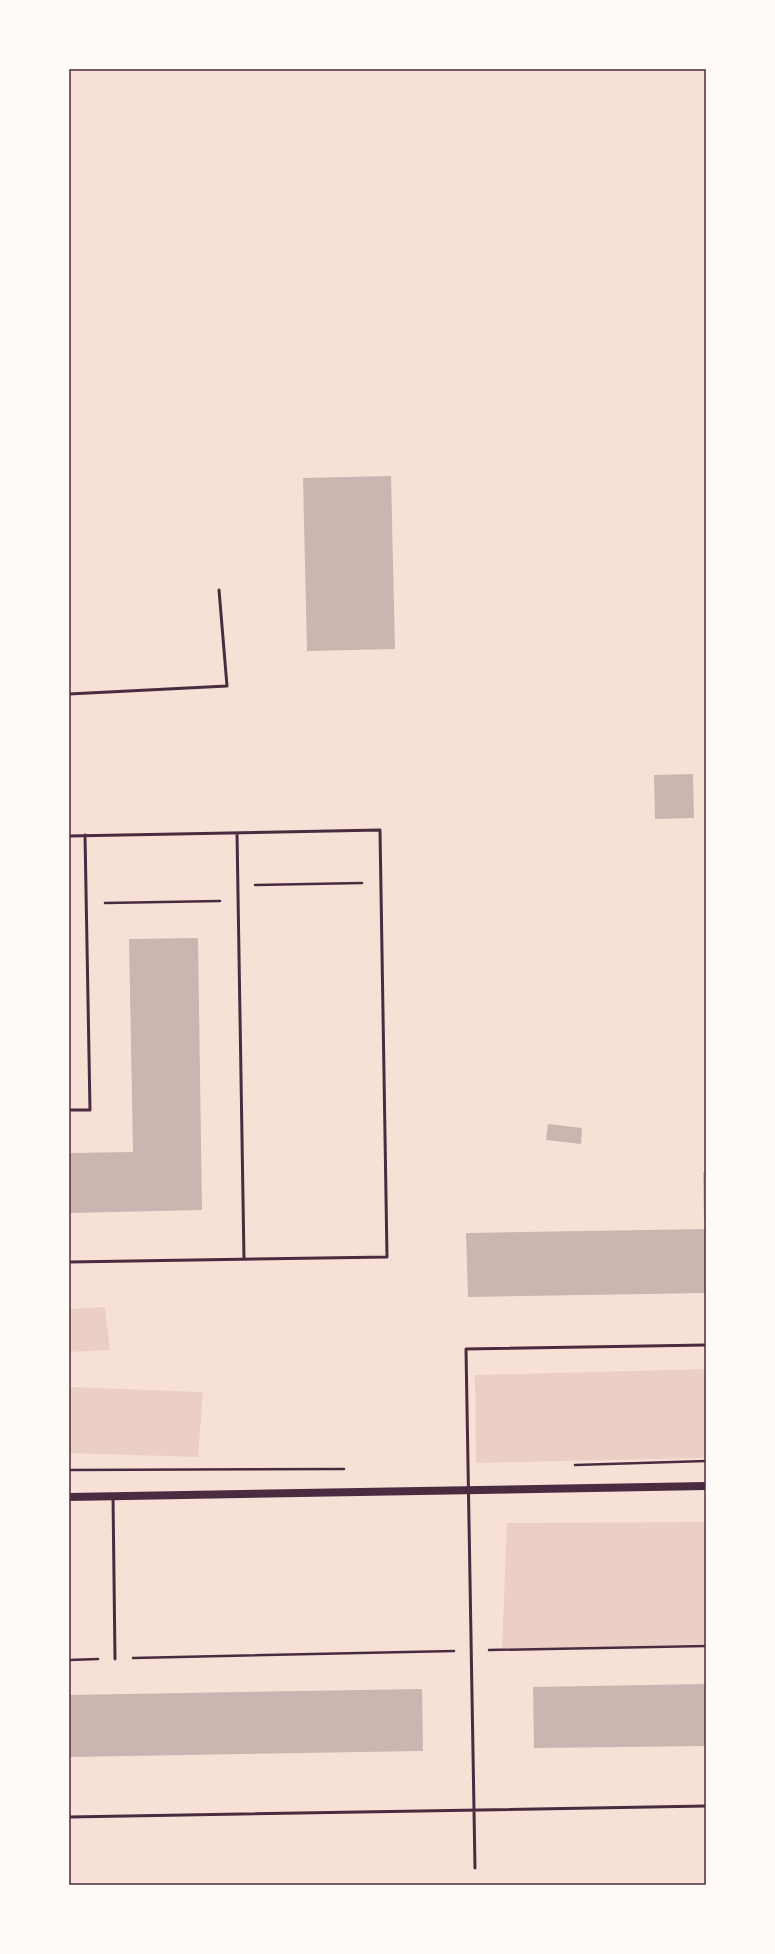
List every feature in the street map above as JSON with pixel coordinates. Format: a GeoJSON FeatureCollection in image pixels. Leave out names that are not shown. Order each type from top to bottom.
{"type":"FeatureCollection","features":[{"type":"Feature","properties":{"kind":"main road"},"geometry":{"type":"LineString","coordinates":[[69,1497],[706,1486]]}},
{"type":"Feature","properties":{"kind":"lane"},"geometry":{"type":"LineString","coordinates":[[69,694],[227,686],[219,590]]}},
{"type":"Feature","properties":{"kind":"lane"},"geometry":{"type":"LineString","coordinates":[[69,836],[380,830],[387,1256],[69,1262]]}},
{"type":"Feature","properties":{"kind":"lane"},"geometry":{"type":"LineString","coordinates":[[237,833],[244,1259]]}},
{"type":"Feature","properties":{"kind":"lane"},"geometry":{"type":"LineString","coordinates":[[69,1110],[90,1110],[85,835]]}},
{"type":"Feature","properties":{"kind":"lane"},"geometry":{"type":"LineString","coordinates":[[475,1868],[466,1349],[706,1345]]}},
{"type":"Feature","properties":{"kind":"lane"},"geometry":{"type":"LineString","coordinates":[[113,1496],[115,1659]]}},
{"type":"Feature","properties":{"kind":"lane"},"geometry":{"type":"LineString","coordinates":[[69,1817],[706,1806]]}},
{"type":"Feature","properties":{"kind":"path"},"geometry":{"type":"LineString","coordinates":[[238,885],[381,883]]}},
{"type":"Feature","properties":{"kind":"path"},"geometry":{"type":"LineString","coordinates":[[86,903],[238,900]]}},
{"type":"Feature","properties":{"kind":"path"},"geometry":{"type":"LineString","coordinates":[[572,1466],[706,1461]]}},
{"type":"Feature","properties":{"kind":"path"},"geometry":{"type":"LineString","coordinates":[[69,1470],[349,1469]]}},
{"type":"Feature","properties":{"kind":"path"},"geometry":{"type":"LineString","coordinates":[[69,1660],[706,1646]]}},
{"type":"Feature","properties":{"kind":"shaded area"},"geometry":{"type":"Polygon","coordinates":[[[105,1307],[110,1350],[69,1352],[69,1309],[105,1307]]]}},
{"type":"Feature","properties":{"kind":"shaded area"},"geometry":{"type":"Polygon","coordinates":[[[706,1369],[706,1458],[476,1463],[475,1375],[706,1369]]]}},
{"type":"Feature","properties":{"kind":"shaded area"},"geometry":{"type":"Polygon","coordinates":[[[69,1387],[203,1392],[198,1457],[69,1453],[69,1387]]]}},
{"type":"Feature","properties":{"kind":"shaded area"},"geometry":{"type":"Polygon","coordinates":[[[706,1522],[706,1644],[502,1650],[507,1523],[706,1522]]]}},
{"type":"Feature","properties":{"kind":"building"},"geometry":{"type":"Polygon","coordinates":[[[391,476],[395,649],[307,651],[303,478],[391,476]]]}},
{"type":"Feature","properties":{"kind":"building"},"geometry":{"type":"Polygon","coordinates":[[[693,774],[694,818],[655,819],[654,775],[693,774]]]}},
{"type":"Feature","properties":{"kind":"building"},"geometry":{"type":"Polygon","coordinates":[[[198,938],[202,1210],[69,1213],[69,1153],[133,1152],[129,939],[198,938]]]}},
{"type":"Feature","properties":{"kind":"building"},"geometry":{"type":"Polygon","coordinates":[[[548,1124],[582,1128],[581,1144],[546,1140],[548,1124]]]}},
{"type":"Feature","properties":{"kind":"building"},"geometry":{"type":"Polygon","coordinates":[[[703,1172],[706,1172],[706,1221],[704,1221],[703,1172]]]}},
{"type":"Feature","properties":{"kind":"building"},"geometry":{"type":"Polygon","coordinates":[[[706,1229],[706,1293],[468,1297],[466,1233],[706,1229]]]}},
{"type":"Feature","properties":{"kind":"building"},"geometry":{"type":"Polygon","coordinates":[[[706,1684],[706,1746],[534,1748],[533,1687],[706,1684]]]}},
{"type":"Feature","properties":{"kind":"building"},"geometry":{"type":"Polygon","coordinates":[[[422,1689],[423,1751],[69,1757],[69,1695],[422,1689]]]}}]}
